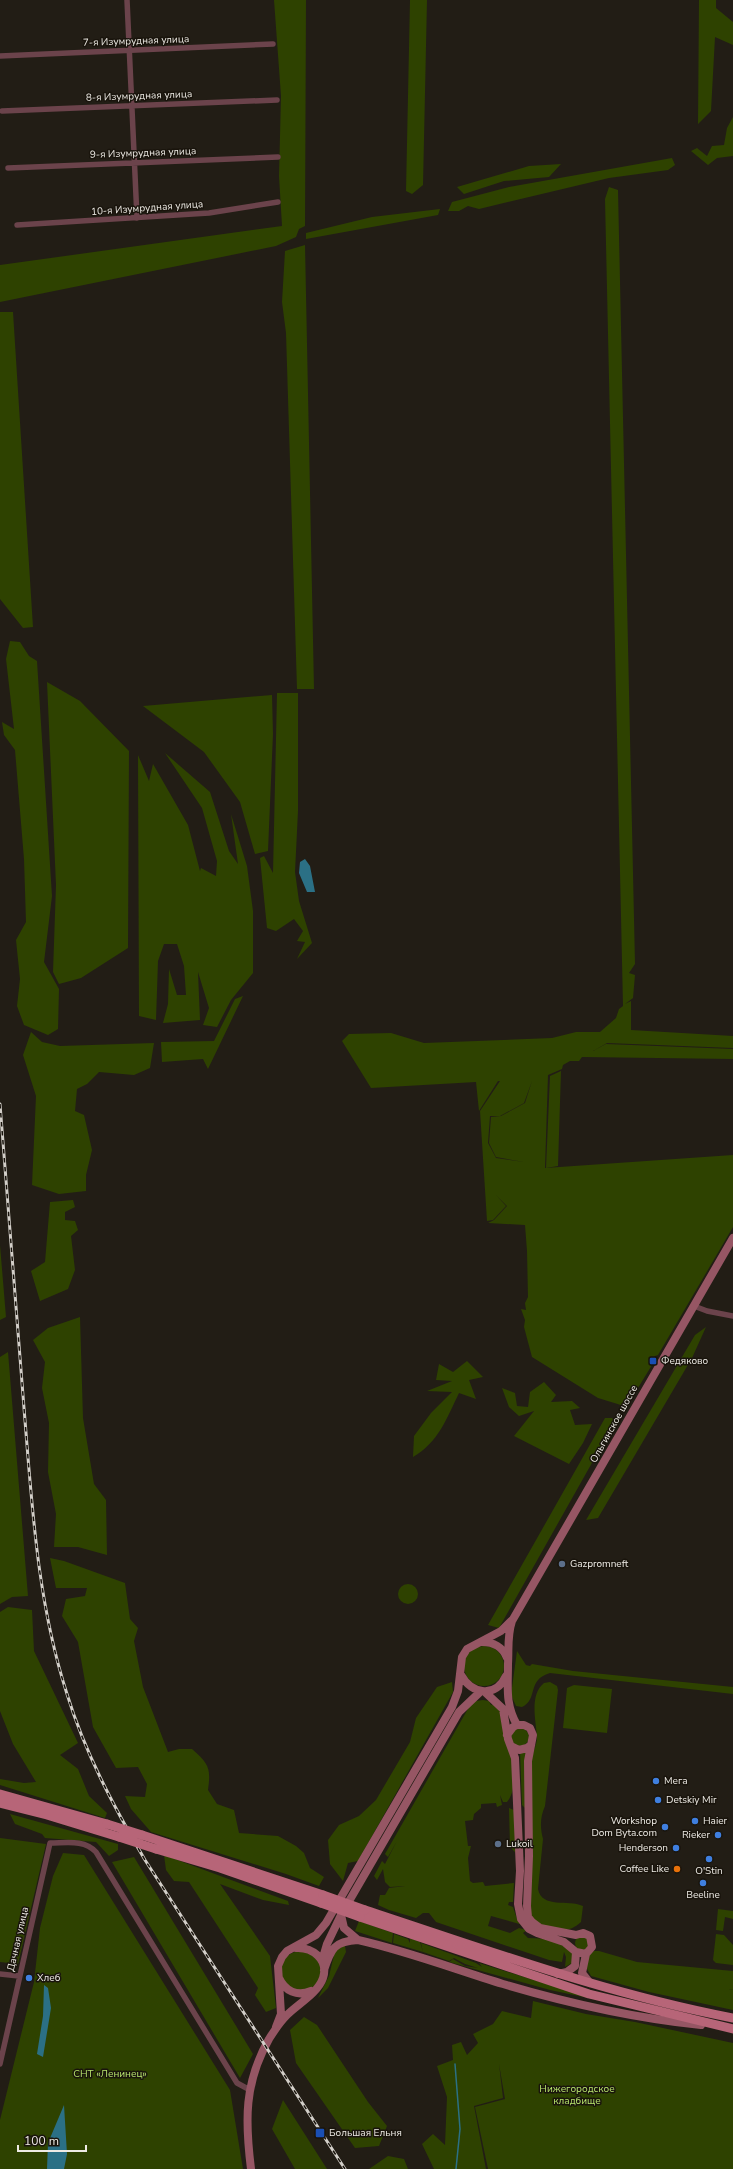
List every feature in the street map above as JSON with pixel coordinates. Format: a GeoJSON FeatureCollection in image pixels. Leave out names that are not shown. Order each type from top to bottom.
{"type":"FeatureCollection","features":[{"type":"Feature","properties":{"kind":"main road","name":"Ольгинское шоссе"},"geometry":{"type":"LineString","coordinates":[[512,1621],[733,1238]]}},
{"type":"Feature","properties":{"kind":"main road"},"geometry":{"type":"LineString","coordinates":[[251,2169],[246,2127],[250,2090],[255,2068],[281,2014],[282,2005],[278,1966],[282,1957],[316,1934],[326,1923],[452,1707],[461,1675],[460,1665],[462,1657],[472,1645],[481,1642],[501,1631],[512,1621]]}},
{"type":"Feature","properties":{"kind":"main road"},"geometry":{"type":"LineString","coordinates":[[512,1621],[507,1641],[508,1704],[517,1724]]}},
{"type":"Feature","properties":{"kind":"main road"},"geometry":{"type":"LineString","coordinates":[[276,2027],[286,2015],[314,1990],[323,1978],[323,1966],[327,1944],[341,1915],[459,1712],[483,1692],[496,1689],[503,1682],[508,1667],[502,1648],[489,1642],[481,1642]]}},
{"type":"Feature","properties":{"kind":"main road"},"geometry":{"type":"LineString","coordinates":[[461,1675],[471,1687],[483,1692],[503,1709],[508,1735],[515,1758],[519,1912],[521,1919],[529,1929],[564,1942],[574,1950],[586,1954]]}},
{"type":"Feature","properties":{"kind":"main road"},"geometry":{"type":"LineString","coordinates":[[508,1735],[509,1730],[517,1724],[530,1728],[534,1738],[528,1761],[529,1856],[526,1906],[528,1917],[540,1928],[576,1935],[587,1934],[592,1940],[592,1947],[586,1954],[582,1973],[591,1984]]}},
{"type":"Feature","properties":{"kind":"main road"},"geometry":{"type":"LineString","coordinates":[[511,1746],[518,1750],[527,1748],[531,1745]]}},
{"type":"Feature","properties":{"kind":"main road"},"geometry":{"type":"LineString","coordinates":[[0,1794],[142,1835],[589,1994],[733,2029]]}},
{"type":"Feature","properties":{"kind":"main road"},"geometry":{"type":"LineString","coordinates":[[0,1803],[47,1814],[156,1849],[322,1899]]}},
{"type":"Feature","properties":{"kind":"main road"},"geometry":{"type":"LineString","coordinates":[[363,1913],[557,1974],[647,2000],[733,2018]]}},
{"type":"Feature","properties":{"kind":"main road"},"geometry":{"type":"LineString","coordinates":[[341,1915],[344,1928],[358,1940]]}},
{"type":"Feature","properties":{"kind":"main road"},"geometry":{"type":"LineString","coordinates":[[557,1974],[567,1972],[575,1966],[572,1943],[576,1935]]}},
{"type":"Feature","properties":{"kind":"main road"},"geometry":{"type":"LineString","coordinates":[[323,1966],[333,1948],[346,1940],[358,1940],[530,1991],[619,2012],[677,2022],[724,2027]]}},
{"type":"Feature","properties":{"kind":"main road"},"geometry":{"type":"LineString","coordinates":[[295,1948],[303,1947],[314,1951],[323,1966]]}},
{"type":"Feature","properties":{"kind":"main road"},"geometry":{"type":"LineString","coordinates":[[278,1975],[282,1985],[296,1994],[314,1990]]}},
{"type":"Feature","properties":{"kind":"street"},"geometry":{"type":"LineString","coordinates":[[127,0],[137,218]]}},
{"type":"Feature","properties":{"kind":"street","name":"7-я Изумрудная улица"},"geometry":{"type":"LineString","coordinates":[[0,56],[273,44]]}},
{"type":"Feature","properties":{"kind":"street","name":"8-я Изумрудная улица"},"geometry":{"type":"LineString","coordinates":[[2,111],[277,100]]}},
{"type":"Feature","properties":{"kind":"street","name":"9-я Изумрудная улица"},"geometry":{"type":"LineString","coordinates":[[8,168],[278,157]]}},
{"type":"Feature","properties":{"kind":"street","name":"10-я Изумрудная улица"},"geometry":{"type":"LineString","coordinates":[[17,225],[209,213],[278,202]]}},
{"type":"Feature","properties":{"kind":"street"},"geometry":{"type":"LineString","coordinates":[[694,1306],[707,1311],[733,1316]]}},
{"type":"Feature","properties":{"kind":"street","name":"Дачная улица"},"geometry":{"type":"LineString","coordinates":[[0,2064],[50,1842],[80,1843],[92,1847],[96,1852],[237,2083],[250,2090]]}},
{"type":"Feature","properties":{"kind":"street"},"geometry":{"type":"LineString","coordinates":[[0,1974],[19,1976]]}},
{"type":"Feature","properties":{"kind":"green space"},"geometry":{"type":"Polygon","coordinates":[[[274,0],[306,0],[305,226],[299,229],[296,237],[276,246],[0,302],[0,265],[282,226],[279,176],[281,96],[274,0]]]}},
{"type":"Feature","properties":{"kind":"green space"},"geometry":{"type":"Polygon","coordinates":[[[410,0],[427,0],[423,185],[412,194],[406,191],[410,0]]]}},
{"type":"Feature","properties":{"kind":"green space"},"geometry":{"type":"Polygon","coordinates":[[[699,0],[716,0],[716,8],[733,22],[733,45],[715,37],[711,111],[698,124],[699,0]]]}},
{"type":"Feature","properties":{"kind":"green space"},"geometry":{"type":"Polygon","coordinates":[[[733,117],[733,156],[717,158],[708,165],[691,151],[697,148],[707,156],[712,146],[724,145],[727,128],[733,117]]]}},
{"type":"Feature","properties":{"kind":"green space"},"geometry":{"type":"Polygon","coordinates":[[[672,158],[675,165],[668,170],[609,178],[479,209],[468,206],[459,211],[448,211],[452,202],[509,187],[672,158]]]}},
{"type":"Feature","properties":{"kind":"green space"},"geometry":{"type":"Polygon","coordinates":[[[561,164],[549,177],[504,181],[464,194],[457,187],[529,166],[561,164]]]}},
{"type":"Feature","properties":{"kind":"green space"},"geometry":{"type":"Polygon","coordinates":[[[609,187],[618,190],[635,964],[629,973],[635,975],[633,998],[625,1004],[631,1001],[631,1030],[733,1036],[733,1048],[607,1043],[593,1051],[606,1044],[733,1049],[733,1059],[582,1057],[579,1061],[570,1061],[563,1065],[562,1069],[548,1075],[545,1168],[733,1155],[733,1227],[658,1355],[655,1356],[651,1363],[652,1365],[630,1401],[624,1406],[598,1398],[532,1357],[524,1327],[525,1320],[521,1309],[526,1310],[525,1303],[528,1297],[525,1225],[488,1223],[494,1220],[507,1206],[496,1195],[506,1206],[493,1220],[487,1221],[480,1111],[500,1081],[498,1081],[479,1111],[476,1082],[371,1088],[342,1041],[349,1034],[391,1033],[424,1043],[552,1038],[576,1032],[600,1032],[616,1018],[619,1009],[623,1006],[605,199],[609,187]],[[532,1081],[524,1103],[500,1116],[490,1116],[488,1143],[496,1158],[524,1162],[496,1157],[489,1143],[491,1117],[501,1116],[525,1103],[532,1081]]]}},
{"type":"Feature","properties":{"kind":"green space"},"geometry":{"type":"Polygon","coordinates":[[[440,209],[438,215],[306,239],[306,233],[372,217],[440,209]]]}},
{"type":"Feature","properties":{"kind":"green space"},"geometry":{"type":"Polygon","coordinates":[[[305,245],[314,689],[297,689],[286,333],[282,302],[285,251],[305,245]]]}},
{"type":"Feature","properties":{"kind":"green space"},"geometry":{"type":"Polygon","coordinates":[[[0,312],[13,312],[33,627],[23,628],[0,599],[0,312]]]}},
{"type":"Feature","properties":{"kind":"green space"},"geometry":{"type":"Polygon","coordinates":[[[10,641],[20,642],[29,656],[37,661],[52,896],[44,962],[59,989],[58,1029],[48,1035],[24,1025],[17,1006],[20,979],[16,940],[26,922],[24,859],[15,750],[4,735],[2,722],[14,729],[6,659],[10,641]]]}},
{"type":"Feature","properties":{"kind":"green space"},"geometry":{"type":"Polygon","coordinates":[[[47,682],[80,701],[129,751],[128,948],[81,978],[59,984],[53,972],[56,885],[47,682]]]}},
{"type":"Feature","properties":{"kind":"green space"},"geometry":{"type":"Polygon","coordinates":[[[277,693],[298,693],[298,811],[295,872],[299,901],[312,943],[297,959],[305,942],[297,941],[303,931],[294,919],[276,931],[267,928],[260,858],[264,856],[273,873],[277,693]]]}},
{"type":"Feature","properties":{"kind":"green space"},"geometry":{"type":"Polygon","coordinates":[[[272,695],[273,734],[268,851],[255,854],[240,802],[204,752],[143,706],[272,695]]]}},
{"type":"Feature","properties":{"kind":"green space"},"geometry":{"type":"Polygon","coordinates":[[[165,753],[210,792],[229,851],[238,864],[231,814],[247,866],[253,911],[253,973],[231,1000],[217,1027],[203,1025],[209,1008],[198,972],[200,1020],[163,1023],[168,1004],[169,969],[177,995],[186,995],[184,966],[177,944],[164,944],[158,961],[156,1020],[139,1016],[138,755],[149,781],[153,764],[188,825],[200,871],[201,868],[216,876],[217,861],[202,808],[165,753]]]}},
{"type":"Feature","properties":{"kind":"green space"},"geometry":{"type":"Polygon","coordinates":[[[243,996],[208,1069],[203,1059],[162,1062],[161,1042],[214,1041],[235,999],[243,996]]]}},
{"type":"Feature","properties":{"kind":"green space"},"geometry":{"type":"Polygon","coordinates":[[[31,1032],[42,1042],[60,1046],[154,1043],[150,1068],[134,1075],[99,1072],[87,1084],[77,1089],[75,1111],[84,1115],[92,1150],[86,1175],[86,1191],[59,1194],[32,1185],[36,1096],[23,1055],[31,1032]]]}},
{"type":"Feature","properties":{"kind":"green space"},"geometry":{"type":"Polygon","coordinates":[[[561,1071],[558,1166],[546,1168],[550,1076],[561,1071]]]}},
{"type":"Feature","properties":{"kind":"green space"},"geometry":{"type":"Polygon","coordinates":[[[73,1200],[75,1207],[65,1212],[65,1220],[75,1221],[78,1230],[71,1236],[75,1270],[68,1289],[40,1301],[31,1271],[45,1262],[50,1202],[73,1200]]]}},
{"type":"Feature","properties":{"kind":"green space"},"geometry":{"type":"Polygon","coordinates":[[[0,1245],[6,1317],[0,1320],[0,1245]]]}},
{"type":"Feature","properties":{"kind":"green space"},"geometry":{"type":"Polygon","coordinates":[[[80,1317],[83,1418],[94,1484],[106,1500],[107,1555],[78,1547],[54,1547],[56,1514],[48,1472],[49,1423],[42,1388],[45,1362],[33,1340],[48,1328],[80,1317]]]}},
{"type":"Feature","properties":{"kind":"green space"},"geometry":{"type":"Polygon","coordinates":[[[706,1327],[692,1358],[598,1518],[586,1520],[695,1335],[706,1327]]]}},
{"type":"Feature","properties":{"kind":"green space"},"geometry":{"type":"Polygon","coordinates":[[[8,1352],[28,1596],[12,1597],[0,1604],[0,1357],[8,1352]]]}},
{"type":"Feature","properties":{"kind":"green space"},"geometry":{"type":"Polygon","coordinates":[[[467,1361],[483,1377],[469,1380],[476,1399],[459,1393],[441,1429],[429,1445],[413,1457],[414,1436],[431,1413],[452,1392],[427,1391],[452,1381],[436,1380],[439,1364],[453,1372],[467,1361]]]}},
{"type":"Feature","properties":{"kind":"green space"},"geometry":{"type":"Polygon","coordinates":[[[544,1382],[556,1395],[551,1402],[572,1401],[580,1408],[570,1410],[575,1425],[592,1424],[583,1443],[569,1464],[514,1436],[534,1411],[519,1416],[509,1407],[502,1388],[515,1393],[517,1406],[528,1407],[530,1392],[544,1382]]]}},
{"type":"Feature","properties":{"kind":"green space"},"geometry":{"type":"Polygon","coordinates":[[[605,1418],[612,1418],[615,1422],[499,1628],[488,1625],[605,1418]]]}},
{"type":"Feature","properties":{"kind":"green space"},"geometry":{"type":"Polygon","coordinates":[[[50,1558],[64,1561],[125,1583],[130,1619],[138,1628],[134,1641],[143,1687],[168,1752],[179,1749],[192,1749],[208,1767],[208,1790],[217,1804],[234,1810],[239,1833],[278,1836],[296,1846],[304,1853],[310,1868],[324,1877],[319,1886],[286,1874],[151,1832],[131,1809],[125,1796],[145,1797],[147,1784],[138,1767],[116,1768],[93,1727],[78,1642],[62,1616],[66,1599],[85,1596],[87,1588],[56,1588],[50,1558]]]}},
{"type":"Feature","properties":{"kind":"green space"},"geometry":{"type":"Polygon","coordinates":[[[408,1584],[415,1587],[418,1594],[415,1601],[408,1604],[401,1601],[398,1594],[401,1587],[408,1584]]]}},
{"type":"Feature","properties":{"kind":"green space"},"geometry":{"type":"Polygon","coordinates":[[[8,1607],[32,1610],[34,1651],[78,1743],[60,1755],[78,1769],[89,1796],[107,1813],[105,1818],[0,1785],[0,1779],[24,1783],[36,1782],[13,1744],[0,1711],[0,1612],[8,1607]]]}},
{"type":"Feature","properties":{"kind":"green space"},"geometry":{"type":"Polygon","coordinates":[[[488,1646],[495,1649],[501,1655],[504,1666],[503,1674],[495,1683],[488,1686],[480,1686],[473,1683],[465,1674],[464,1662],[467,1655],[476,1647],[488,1646]]]}},
{"type":"Feature","properties":{"kind":"green space"},"geometry":{"type":"Polygon","coordinates":[[[517,1651],[526,1665],[530,1666],[532,1664],[573,1671],[733,1687],[733,1694],[550,1673],[538,1680],[527,1704],[522,1707],[516,1706],[511,1695],[517,1651]]]}},
{"type":"Feature","properties":{"kind":"green space"},"geometry":{"type":"Polygon","coordinates":[[[452,1682],[453,1692],[358,1861],[348,1863],[343,1881],[330,1864],[328,1840],[339,1825],[359,1816],[376,1800],[410,1742],[416,1718],[437,1687],[452,1682]]]}},
{"type":"Feature","properties":{"kind":"green space"},"geometry":{"type":"Polygon","coordinates":[[[550,1682],[557,1686],[558,1690],[545,1806],[541,1818],[541,1831],[543,1839],[538,1889],[540,1895],[550,1901],[583,1906],[581,1922],[575,1927],[564,1930],[558,1930],[533,1922],[528,1909],[532,1758],[537,1737],[534,1708],[536,1694],[539,1688],[544,1683],[550,1682]]]}},
{"type":"Feature","properties":{"kind":"green space"},"geometry":{"type":"Polygon","coordinates":[[[574,1685],[612,1689],[607,1733],[563,1728],[567,1688],[574,1685]]]}},
{"type":"Feature","properties":{"kind":"green space"},"geometry":{"type":"Polygon","coordinates":[[[476,1701],[489,1701],[491,1705],[493,1704],[499,1706],[512,1756],[514,1782],[512,1793],[507,1802],[503,1802],[500,1795],[502,1805],[497,1807],[496,1803],[481,1804],[481,1808],[474,1814],[473,1820],[465,1821],[468,1846],[471,1846],[468,1858],[470,1881],[473,1883],[483,1882],[485,1886],[514,1883],[513,1902],[509,1902],[508,1905],[513,1907],[517,1919],[523,1925],[491,1916],[488,1926],[510,1933],[519,1928],[527,1930],[523,1933],[528,1938],[554,1939],[573,1954],[572,1963],[565,1967],[566,1957],[564,1952],[562,1962],[549,1960],[436,1922],[429,1913],[423,1913],[416,1918],[378,1905],[380,1895],[385,1895],[389,1888],[405,1886],[390,1887],[385,1882],[383,1869],[377,1880],[374,1876],[382,1861],[385,1864],[397,1841],[388,1857],[385,1854],[469,1707],[476,1701]]]}},
{"type":"Feature","properties":{"kind":"green space"},"geometry":{"type":"Polygon","coordinates":[[[520,1728],[524,1729],[528,1733],[528,1741],[524,1745],[520,1746],[516,1745],[512,1741],[511,1737],[512,1733],[516,1729],[520,1728]]]}},
{"type":"Feature","properties":{"kind":"green space"},"geometry":{"type":"Polygon","coordinates":[[[528,1750],[527,1810],[522,1805],[520,1751],[528,1750]]]}},
{"type":"Feature","properties":{"kind":"green space"},"geometry":{"type":"Polygon","coordinates":[[[509,1808],[514,1810],[516,1853],[510,1847],[509,1808]]]}},
{"type":"Feature","properties":{"kind":"green space"},"geometry":{"type":"Polygon","coordinates":[[[10,1814],[118,1844],[118,1850],[109,1856],[96,1842],[45,1838],[42,1834],[15,1824],[10,1814]]]}},
{"type":"Feature","properties":{"kind":"green space"},"geometry":{"type":"Polygon","coordinates":[[[0,1838],[46,1844],[18,1964],[0,1962],[0,1838]]]}},
{"type":"Feature","properties":{"kind":"green space","name":"СНТ «Ленинец»"},"geometry":{"type":"Polygon","coordinates":[[[63,1853],[84,1855],[230,2090],[243,2169],[0,2169],[0,2120],[34,1982],[40,1928],[53,1876],[63,1853]]]}},
{"type":"Feature","properties":{"kind":"green space"},"geometry":{"type":"Polygon","coordinates":[[[164,1855],[288,1901],[289,1905],[263,1900],[220,1884],[270,1956],[276,2008],[266,2012],[255,1995],[258,1988],[189,1882],[174,1881],[166,1870],[164,1855]]]}},
{"type":"Feature","properties":{"kind":"green space"},"geometry":{"type":"Polygon","coordinates":[[[134,1857],[253,2054],[240,2078],[112,1862],[134,1857]]]}},
{"type":"Feature","properties":{"kind":"green space"},"geometry":{"type":"Polygon","coordinates":[[[718,1909],[733,1911],[733,1919],[725,1917],[723,1931],[716,1930],[718,1909]]]}},
{"type":"Feature","properties":{"kind":"green space"},"geometry":{"type":"Polygon","coordinates":[[[359,1921],[393,1933],[392,1943],[355,1931],[359,1921]]]}},
{"type":"Feature","properties":{"kind":"green space"},"geometry":{"type":"Polygon","coordinates":[[[394,1934],[408,1939],[410,1943],[410,1938],[420,1942],[423,1952],[393,1943],[394,1934]]]}},
{"type":"Feature","properties":{"kind":"green space"},"geometry":{"type":"Polygon","coordinates":[[[716,1934],[724,1935],[733,1945],[733,1965],[716,1963],[713,1960],[716,1934]]]}},
{"type":"Feature","properties":{"kind":"green space"},"geometry":{"type":"Polygon","coordinates":[[[582,1936],[587,1938],[589,1943],[587,1948],[582,1950],[577,1948],[575,1943],[577,1938],[582,1936]]]}},
{"type":"Feature","properties":{"kind":"green space"},"geometry":{"type":"Polygon","coordinates":[[[421,1943],[476,1963],[482,1967],[479,1963],[598,2000],[550,1990],[449,1962],[453,1959],[465,1966],[478,1968],[465,1964],[454,1958],[449,1961],[423,1952],[421,1943]]]}},
{"type":"Feature","properties":{"kind":"green space"},"geometry":{"type":"Polygon","coordinates":[[[342,1945],[345,1946],[346,1952],[328,1988],[318,1998],[329,1976],[335,1951],[342,1945]]]}},
{"type":"Feature","properties":{"kind":"green space"},"geometry":{"type":"Polygon","coordinates":[[[301,1951],[312,1954],[318,1960],[321,1971],[318,1982],[312,1988],[301,1991],[290,1988],[284,1982],[281,1971],[284,1960],[290,1954],[301,1951]]]}},
{"type":"Feature","properties":{"kind":"green space"},"geometry":{"type":"Polygon","coordinates":[[[594,1951],[599,1951],[637,1962],[733,1971],[733,2010],[649,1992],[591,1976],[586,1967],[589,1954],[594,1951]]]}},
{"type":"Feature","properties":{"kind":"green space","name":"Нижегородское кладбище"},"geometry":{"type":"Polygon","coordinates":[[[533,2001],[586,2014],[635,2022],[733,2043],[733,2169],[488,2169],[475,2107],[505,2099],[499,2064],[503,2098],[474,2106],[486,2169],[434,2169],[422,2144],[433,2134],[445,2145],[447,2097],[437,2066],[453,2060],[452,2045],[461,2042],[467,2055],[478,2043],[473,2034],[493,2024],[502,2011],[531,2018],[533,2001]]]}},
{"type":"Feature","properties":{"kind":"green space"},"geometry":{"type":"Polygon","coordinates":[[[304,2017],[317,2025],[368,2102],[387,2126],[379,2146],[355,2148],[296,2063],[290,2030],[304,2017]]]}},
{"type":"Feature","properties":{"kind":"green space"},"geometry":{"type":"Polygon","coordinates":[[[283,2100],[327,2169],[295,2169],[272,2129],[283,2100]]]}},
{"type":"Feature","properties":{"kind":"green space"},"geometry":{"type":"Polygon","coordinates":[[[388,2156],[404,2159],[408,2169],[369,2169],[388,2156]]]}},
{"type":"Feature","properties":{"kind":"water"},"geometry":{"type":"Polygon","coordinates":[[[305,859],[310,866],[315,892],[307,892],[299,873],[300,862],[305,859]]]}},
{"type":"Feature","properties":{"kind":"water"},"geometry":{"type":"Polygon","coordinates":[[[44,1985],[48,1988],[51,2008],[43,2057],[37,2054],[43,2016],[44,1985]]]}},
{"type":"Feature","properties":{"kind":"water"},"geometry":{"type":"Polygon","coordinates":[[[64,2105],[67,2154],[64,2169],[47,2169],[48,2143],[64,2105]]]}},
{"type":"Feature","properties":{"kind":"waterway"},"geometry":{"type":"LineString","coordinates":[[455,2064],[460,2129],[456,2169]]}},
{"type":"Feature","properties":{"kind":"railway"},"geometry":{"type":"LineString","coordinates":[[0,1104],[37,1552],[49,1624],[57,1659],[74,1716],[101,1779],[145,1860],[345,2169]]}},
{"type":"Feature","properties":{"kind":"place","name":"Федяково"},"geometry":{"type":"Point","coordinates":[653,1361]}},
{"type":"Feature","properties":{"kind":"place","name":"Gazpromneft"},"geometry":{"type":"Point","coordinates":[562,1564]}},
{"type":"Feature","properties":{"kind":"place","name":"Мега"},"geometry":{"type":"Point","coordinates":[656,1781]}},
{"type":"Feature","properties":{"kind":"place","name":"Detskiy Mir"},"geometry":{"type":"Point","coordinates":[658,1800]}},
{"type":"Feature","properties":{"kind":"place","name":"Haier"},"geometry":{"type":"Point","coordinates":[695,1821]}},
{"type":"Feature","properties":{"kind":"place","name":"Workshop Dom Byta.com"},"geometry":{"type":"Point","coordinates":[665,1827]}},
{"type":"Feature","properties":{"kind":"place","name":"Rieker"},"geometry":{"type":"Point","coordinates":[718,1835]}},
{"type":"Feature","properties":{"kind":"place","name":"Lukoil"},"geometry":{"type":"Point","coordinates":[498,1844]}},
{"type":"Feature","properties":{"kind":"place","name":"Henderson"},"geometry":{"type":"Point","coordinates":[676,1848]}},
{"type":"Feature","properties":{"kind":"place","name":"O'Stin"},"geometry":{"type":"Point","coordinates":[709,1859]}},
{"type":"Feature","properties":{"kind":"place","name":"Coffee Like"},"geometry":{"type":"Point","coordinates":[677,1869]}},
{"type":"Feature","properties":{"kind":"place","name":"Beeline"},"geometry":{"type":"Point","coordinates":[703,1883]}},
{"type":"Feature","properties":{"kind":"place","name":"Хлеб"},"geometry":{"type":"Point","coordinates":[29,1978]}},
{"type":"Feature","properties":{"kind":"place","name":"Большая Ельня"},"geometry":{"type":"Point","coordinates":[320,2133]}}]}
